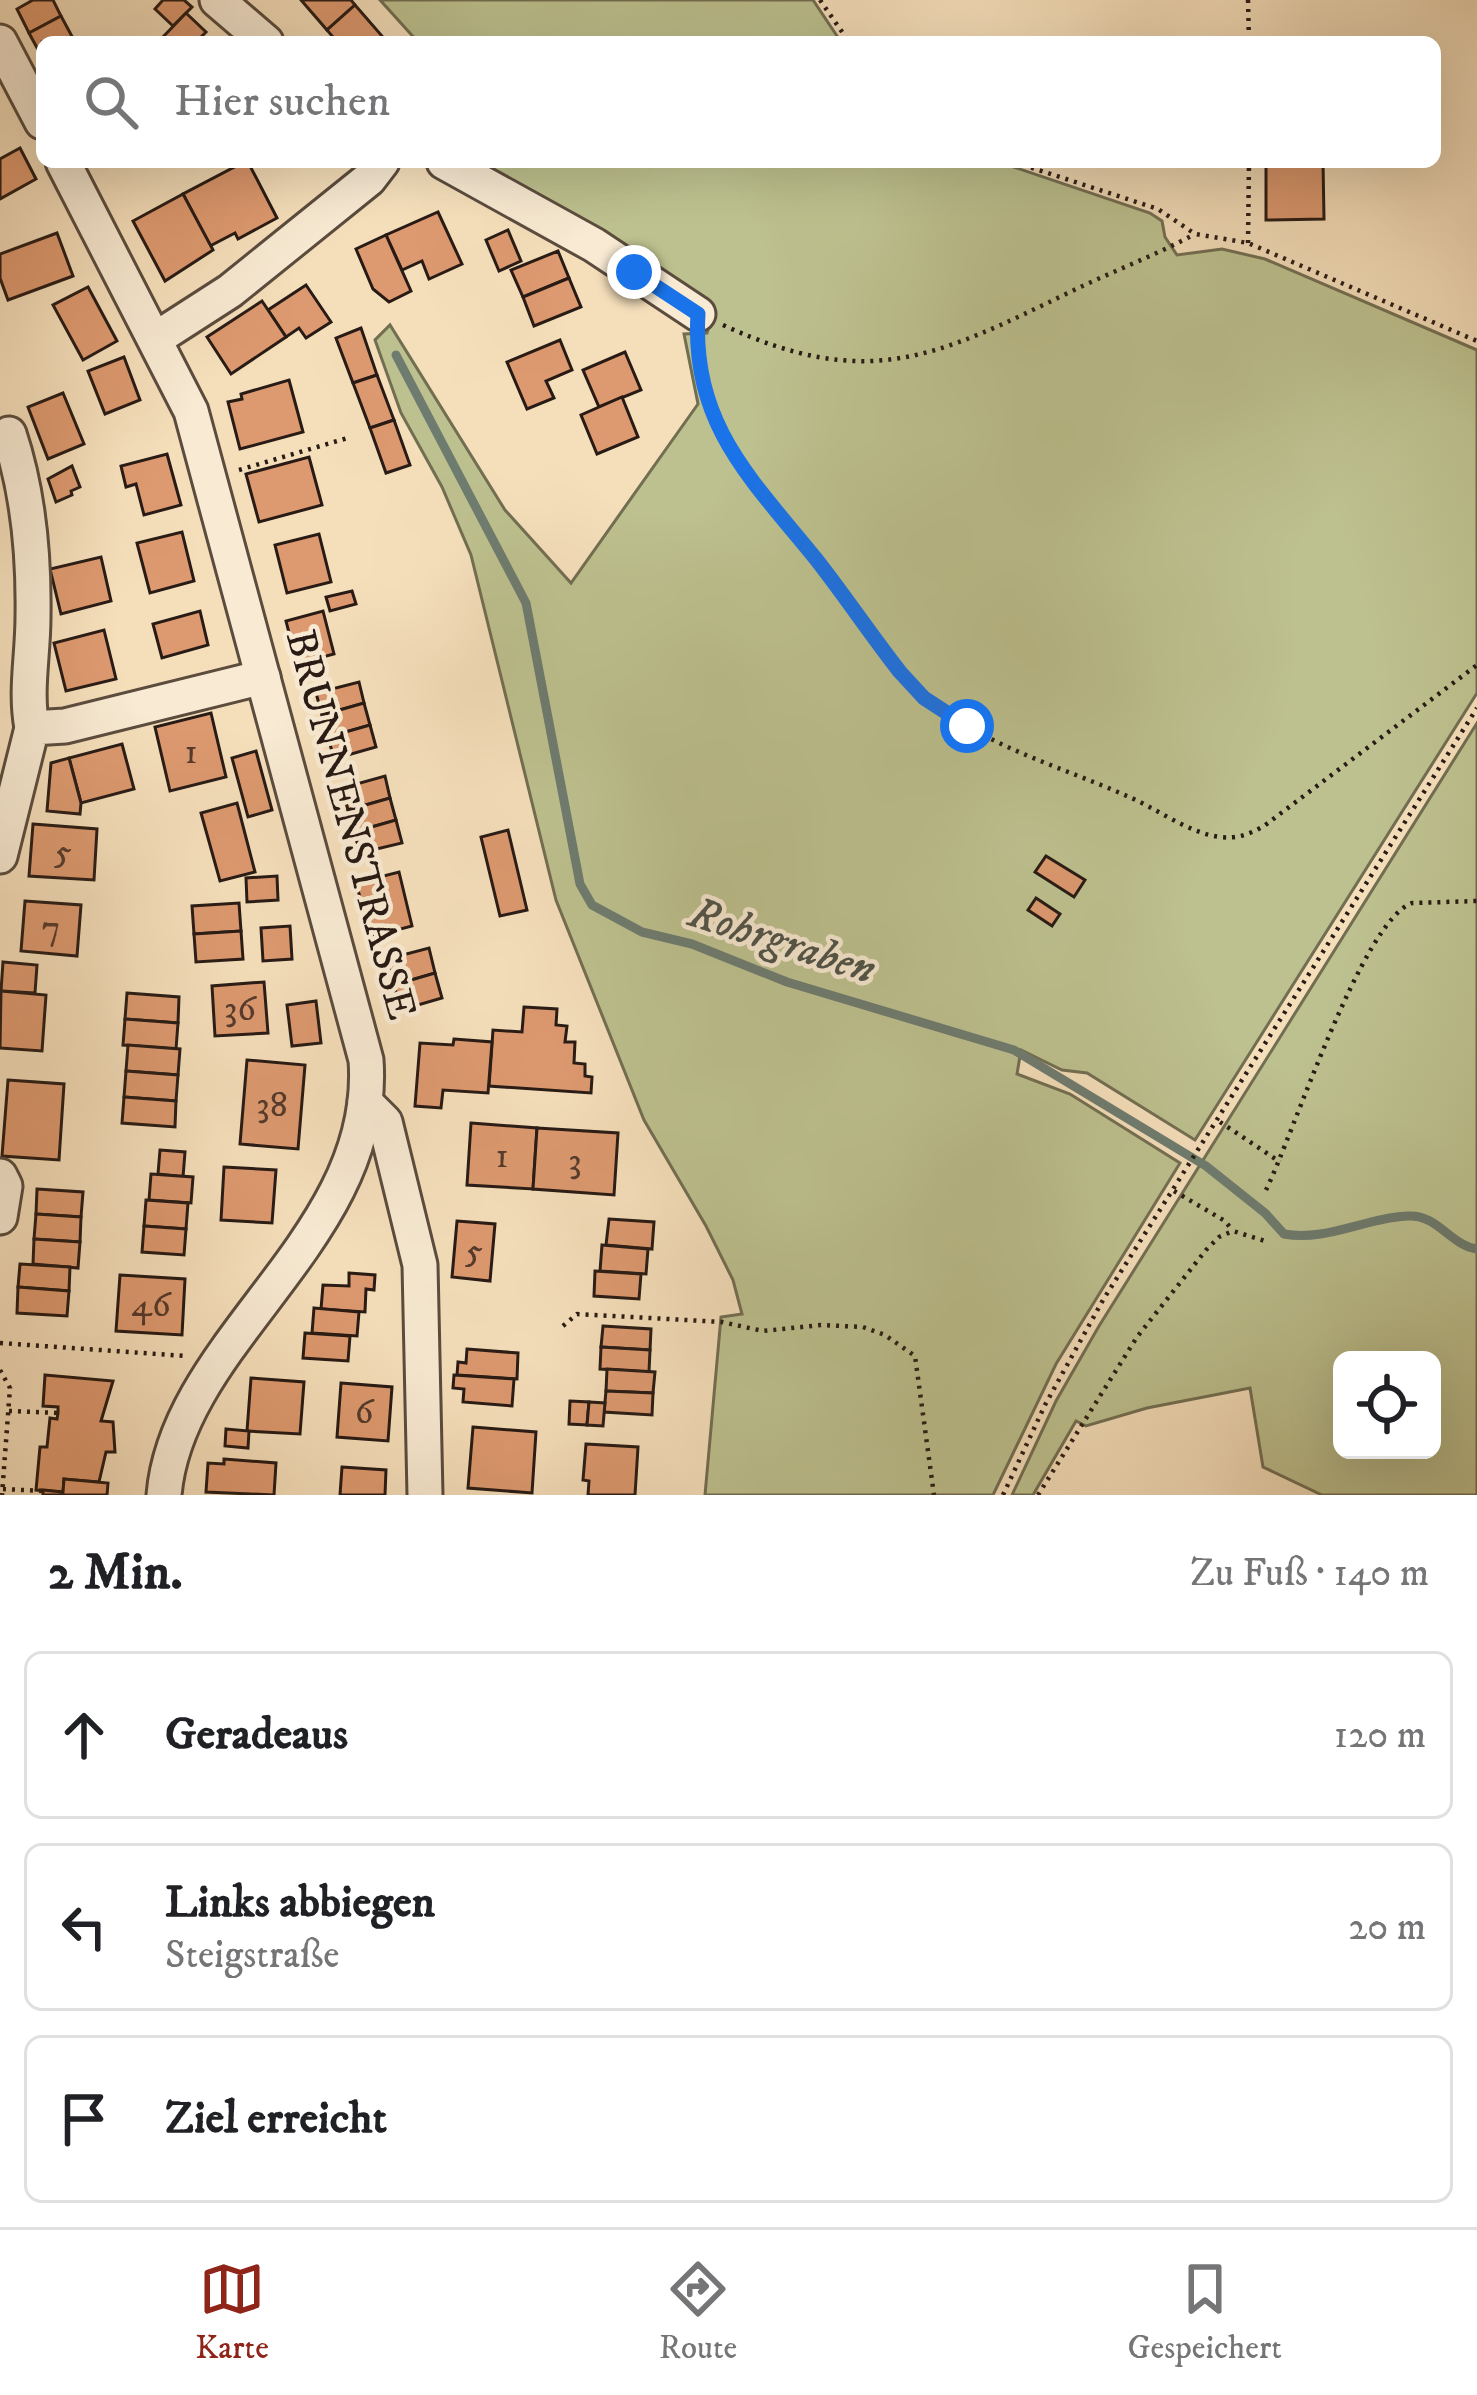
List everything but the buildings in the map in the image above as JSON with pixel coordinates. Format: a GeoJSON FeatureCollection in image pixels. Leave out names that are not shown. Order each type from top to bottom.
{"type":"FeatureCollection","features":[{"type":"Feature","properties":{"kind":"street"},"geometry":{"type":"LineString","coordinates":[[217,0],[259,36]]}},
{"type":"Feature","properties":{"kind":"street"},"geometry":{"type":"LineString","coordinates":[[0,42],[36,111]]}},
{"type":"Feature","properties":{"kind":"street","name":"BRUNNENSTRASSE"},"geometry":{"type":"LineString","coordinates":[[66,168],[187,400],[364,1049],[365,1102],[347,1165],[324,1215],[224,1358],[176,1438],[164,1495]]}},
{"type":"Feature","properties":{"kind":"street"},"geometry":{"type":"LineString","coordinates":[[157,338],[266,263],[377,168]]}},
{"type":"Feature","properties":{"kind":"street"},"geometry":{"type":"LineString","coordinates":[[456,168],[594,244],[698,314]]}},
{"type":"Feature","properties":{"kind":"street"},"geometry":{"type":"LineString","coordinates":[[0,856],[32,728],[27,702],[33,618],[29,539],[22,472],[9,434]]}},
{"type":"Feature","properties":{"kind":"street"},"geometry":{"type":"LineString","coordinates":[[32,728],[65,726],[263,677]]}},
{"type":"Feature","properties":{"kind":"street"},"geometry":{"type":"LineString","coordinates":[[365,1102],[385,1122],[421,1272],[425,1495]]}},
{"type":"Feature","properties":{"kind":"street"},"geometry":{"type":"LineString","coordinates":[[0,1176],[4,1186],[0,1217]]}},
{"type":"Feature","properties":{"kind":"path"},"geometry":{"type":"LineString","coordinates":[[820,0],[845,36]]}},
{"type":"Feature","properties":{"kind":"path"},"geometry":{"type":"LineString","coordinates":[[1248,0],[1249,36]]}},
{"type":"Feature","properties":{"kind":"path"},"geometry":{"type":"LineString","coordinates":[[1033,168],[1158,209],[1195,234],[1248,243],[1477,341]]}},
{"type":"Feature","properties":{"kind":"path"},"geometry":{"type":"LineString","coordinates":[[1248,243],[1250,168]]}},
{"type":"Feature","properties":{"kind":"path"},"geometry":{"type":"LineString","coordinates":[[1195,234],[974,337],[889,360],[850,363],[799,355],[698,314],[698,370],[715,420],[735,455],[908,681],[939,709],[1002,745],[1126,795],[1208,835],[1248,834],[1276,818],[1477,665]]}},
{"type":"Feature","properties":{"kind":"path"},"geometry":{"type":"LineString","coordinates":[[210,478],[351,437]]}},
{"type":"Feature","properties":{"kind":"path"},"geometry":{"type":"LineString","coordinates":[[1003,1495],[1065,1367],[1477,708]]}},
{"type":"Feature","properties":{"kind":"path"},"geometry":{"type":"LineString","coordinates":[[1266,1190],[1336,1016],[1394,918],[1408,904],[1477,901]]}},
{"type":"Feature","properties":{"kind":"path"},"geometry":{"type":"LineString","coordinates":[[1218,1120],[1280,1162]]}},
{"type":"Feature","properties":{"kind":"path"},"geometry":{"type":"LineString","coordinates":[[1173,1190],[1225,1221],[1233,1231],[1265,1241]]}},
{"type":"Feature","properties":{"kind":"path"},"geometry":{"type":"LineString","coordinates":[[1038,1495],[1137,1336],[1206,1250],[1233,1231]]}},
{"type":"Feature","properties":{"kind":"path"},"geometry":{"type":"LineString","coordinates":[[563,1326],[577,1314],[722,1322],[763,1331],[836,1324],[875,1330],[914,1356],[934,1495]]}},
{"type":"Feature","properties":{"kind":"path"},"geometry":{"type":"LineString","coordinates":[[0,1343],[224,1358]]}},
{"type":"Feature","properties":{"kind":"path"},"geometry":{"type":"LineString","coordinates":[[0,1370],[10,1388],[2,1492],[43,1492]]}},
{"type":"Feature","properties":{"kind":"path"},"geometry":{"type":"LineString","coordinates":[[9,1411],[58,1413]]}},
{"type":"Feature","properties":{"kind":"green space"},"geometry":{"type":"Polygon","coordinates":[[[380,0],[813,0],[837,36],[413,36],[380,0]]]}},
{"type":"Feature","properties":{"kind":"green space"},"geometry":{"type":"Polygon","coordinates":[[[485,168],[1017,168],[1150,213],[1162,221],[1165,237],[1177,255],[1222,249],[1265,259],[1477,350],[1477,693],[1195,1140],[1087,1073],[1062,1070],[1021,1050],[1017,1074],[1070,1094],[1180,1163],[1056,1364],[993,1495],[705,1495],[721,1317],[742,1314],[733,1280],[644,1120],[556,900],[471,555],[442,487],[401,413],[375,340],[390,325],[505,510],[571,583],[698,404],[684,334],[707,333],[713,311],[485,168]]]}},
{"type":"Feature","properties":{"kind":"green space"},"geometry":{"type":"Polygon","coordinates":[[[1477,723],[1477,1495],[1322,1495],[1263,1467],[1250,1388],[1147,1408],[1086,1426],[1076,1421],[1033,1495],[1012,1495],[1056,1401],[1477,723]]]}},
{"type":"Feature","properties":{"kind":"waterway","name":"Rohrgraben"},"geometry":{"type":"LineString","coordinates":[[396,355],[526,603],[580,884],[592,905],[642,932],[692,944],[787,982],[1014,1050],[1206,1166],[1284,1234],[1315,1235],[1409,1216],[1428,1220],[1477,1249]]}},
{"type":"Feature","properties":{"kind":"route"},"geometry":{"type":"LineString","coordinates":[[634,272],[698,314],[697,364],[704,394],[727,443],[761,492],[900,672],[924,698],[967,726]]}}]}
